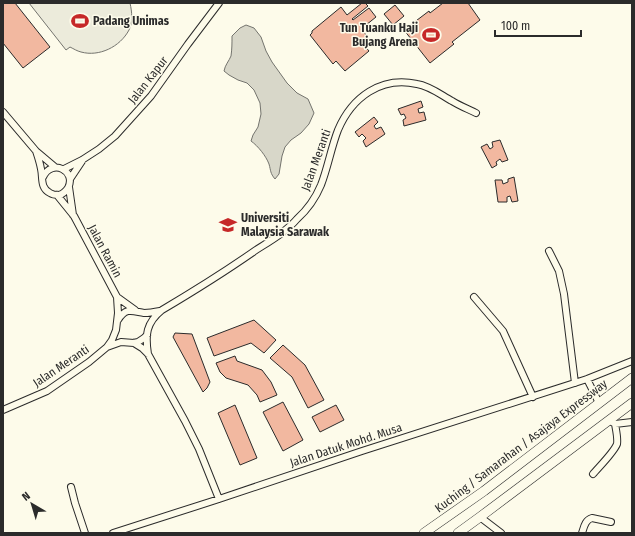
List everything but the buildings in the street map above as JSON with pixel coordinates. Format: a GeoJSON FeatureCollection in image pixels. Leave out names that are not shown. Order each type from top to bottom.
{"type":"FeatureCollection","features":[{"type":"Feature","properties":{"kind":"highway","name":"Kuching / Samarahan / Asajaya Expressway"},"geometry":{"type":"LineString","coordinates":[[424,533],[484,491],[632,378]]}},
{"type":"Feature","properties":{"kind":"highway"},"geometry":{"type":"LineString","coordinates":[[458,533],[612,422],[632,403]]}},
{"type":"Feature","properties":{"kind":"street","name":"Jalan Kapur"},"geometry":{"type":"LineString","coordinates":[[64,169],[99,149],[115,136],[151,96],[219,3]]}},
{"type":"Feature","properties":{"kind":"street","name":"Jalan Meranti"},"geometry":{"type":"LineString","coordinates":[[162,310],[224,272],[271,240],[297,220],[308,208],[318,192],[338,131],[346,114],[353,105],[368,92],[382,85],[396,82],[418,84],[431,89],[476,113]]}},
{"type":"Feature","properties":{"kind":"street"},"geometry":{"type":"LineString","coordinates":[[3,112],[36,151],[55,167]]}},
{"type":"Feature","properties":{"kind":"street"},"geometry":{"type":"LineString","coordinates":[[36,151],[43,177],[42,181],[44,189],[52,195],[57,195],[64,192],[69,187],[69,176],[64,169],[59,167],[47,170],[43,177]]}},
{"type":"Feature","properties":{"kind":"street","name":"Jalan Kapur"},"geometry":{"type":"LineString","coordinates":[[70,179],[82,160]]}},
{"type":"Feature","properties":{"kind":"street","name":"Jalan Ramin"},"geometry":{"type":"LineString","coordinates":[[69,187],[74,216]]}},
{"type":"Feature","properties":{"kind":"street","name":"Jalan Ramin"},"geometry":{"type":"LineString","coordinates":[[57,195],[74,216],[117,297]]}},
{"type":"Feature","properties":{"kind":"street"},"geometry":{"type":"LineString","coordinates":[[549,251],[560,271],[575,383]]}},
{"type":"Feature","properties":{"kind":"street"},"geometry":{"type":"LineString","coordinates":[[117,297],[144,315],[147,319],[149,324],[146,344],[148,354]]}},
{"type":"Feature","properties":{"kind":"street"},"geometry":{"type":"LineString","coordinates":[[117,297],[118,320]]}},
{"type":"Feature","properties":{"kind":"street"},"geometry":{"type":"LineString","coordinates":[[474,297],[503,331],[533,397]]}},
{"type":"Feature","properties":{"kind":"street"},"geometry":{"type":"LineString","coordinates":[[107,347],[112,340],[120,316],[125,312],[130,310],[150,313],[162,310]]}},
{"type":"Feature","properties":{"kind":"street"},"geometry":{"type":"LineString","coordinates":[[134,343],[141,340],[148,332],[154,318],[162,310]]}},
{"type":"Feature","properties":{"kind":"street"},"geometry":{"type":"LineString","coordinates":[[116,330],[118,335],[126,342]]}},
{"type":"Feature","properties":{"kind":"street"},"geometry":{"type":"LineString","coordinates":[[107,347],[116,343],[134,343],[148,354],[178,406],[199,449],[219,499]]}},
{"type":"Feature","properties":{"kind":"street","name":"Jalan Meranti"},"geometry":{"type":"LineString","coordinates":[[3,410],[47,391],[89,362],[107,347]]}},
{"type":"Feature","properties":{"kind":"street","name":"Jalan Datuk Mohd. Musa"},"geometry":{"type":"LineString","coordinates":[[113,533],[362,451],[533,397],[587,379],[632,361]]}},
{"type":"Feature","properties":{"kind":"street"},"geometry":{"type":"LineString","coordinates":[[587,379],[599,403]]}},
{"type":"Feature","properties":{"kind":"street"},"geometry":{"type":"LineString","coordinates":[[592,474],[616,445],[617,438],[612,422],[632,422]]}},
{"type":"Feature","properties":{"kind":"street"},"geometry":{"type":"LineString","coordinates":[[71,487],[85,533]]}},
{"type":"Feature","properties":{"kind":"street"},"geometry":{"type":"LineString","coordinates":[[480,517],[501,533]]}},
{"type":"Feature","properties":{"kind":"street"},"geometry":{"type":"LineString","coordinates":[[582,533],[585,524],[589,519],[592,518],[611,522]]}},
{"type":"Feature","properties":{"kind":"street"},"geometry":{"type":"LineString","coordinates":[[134,526],[136,533]]}},
{"type":"Feature","properties":{"kind":"shaded area"},"geometry":{"type":"Polygon","coordinates":[[[29,3],[130,3],[132,20],[129,30],[125,36],[115,46],[102,52],[80,52],[70,47],[66,50],[29,3]]]}},
{"type":"Feature","properties":{"kind":"shaded area"},"geometry":{"type":"Polygon","coordinates":[[[246,25],[254,28],[261,37],[272,62],[287,83],[297,93],[308,99],[314,113],[309,124],[285,147],[279,174],[275,179],[271,173],[266,158],[259,148],[251,141],[258,127],[261,114],[260,103],[254,90],[247,83],[238,80],[224,71],[231,56],[232,36],[240,28],[246,25]]]}},
{"type":"Feature","properties":{"kind":"place","name":"Padang Unimas"},"geometry":{"type":"Point","coordinates":[80,21]}},
{"type":"Feature","properties":{"kind":"place","name":"Tun Tuanku Haji Bujang Arena"},"geometry":{"type":"Point","coordinates":[431,35]}},
{"type":"Feature","properties":{"kind":"place","name":"Universiti Malaysia Sarawak"},"geometry":{"type":"Point","coordinates":[228,225]}}]}
